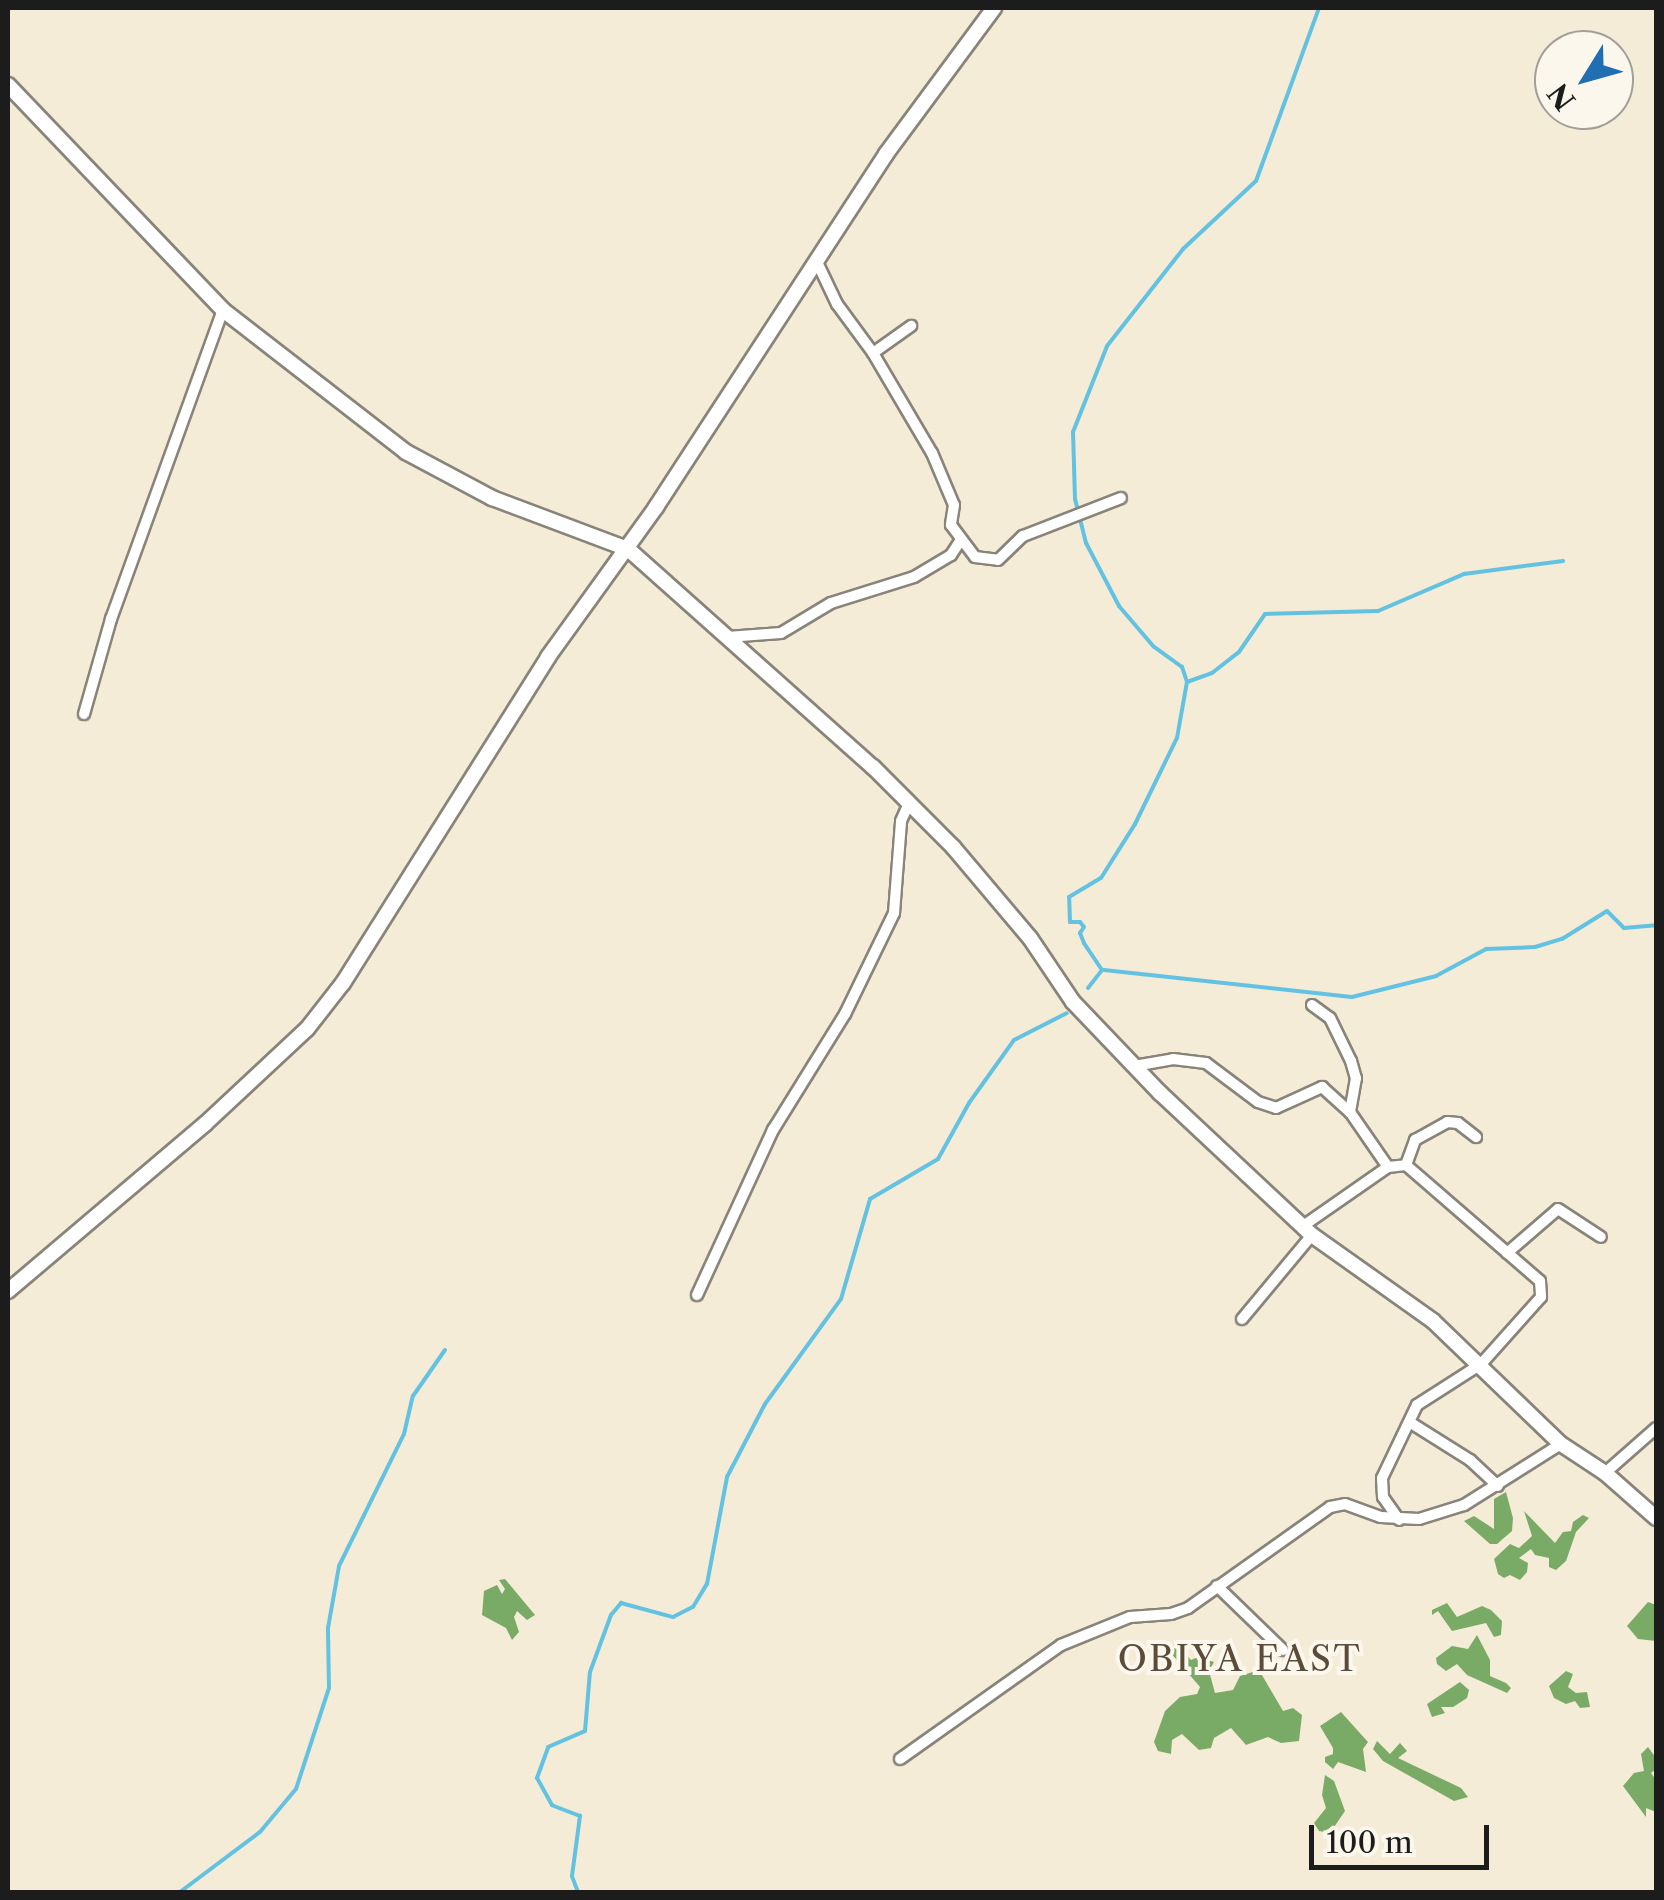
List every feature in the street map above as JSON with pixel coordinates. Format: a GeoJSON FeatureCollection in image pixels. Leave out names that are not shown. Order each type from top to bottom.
{"type":"FeatureCollection","features":[{"type":"Feature","properties":{"kind":"street"},"geometry":{"type":"LineString","coordinates":[[8,1291],[205,1124],[306,1029],[358,961],[548,657],[628,549],[886,154],[994,8]]}},
{"type":"Feature","properties":{"kind":"street"},"geometry":{"type":"LineString","coordinates":[[8,84],[223,310],[423,464],[492,498],[628,549],[910,803],[987,887],[1074,1002],[1134,1066],[1308,1231],[1378,1279],[1482,1364],[1561,1444],[1605,1473],[1656,1518]]}},
{"type":"Feature","properties":{"kind":"street"},"geometry":{"type":"LineString","coordinates":[[816,260],[837,304],[873,353],[951,493],[951,525],[975,557]]}},
{"type":"Feature","properties":{"kind":"street"},"geometry":{"type":"LineString","coordinates":[[84,714],[130,564],[223,310]]}},
{"type":"Feature","properties":{"kind":"street"},"geometry":{"type":"LineString","coordinates":[[873,353],[911,326]]}},
{"type":"Feature","properties":{"kind":"street"},"geometry":{"type":"LineString","coordinates":[[951,555],[998,560],[1023,536],[1121,498]]}},
{"type":"Feature","properties":{"kind":"street"},"geometry":{"type":"LineString","coordinates":[[727,638],[781,633],[831,602],[914,577],[951,555],[960,540]]}},
{"type":"Feature","properties":{"kind":"street"},"geometry":{"type":"LineString","coordinates":[[698,1295],[773,1130],[846,1014],[894,913],[901,821],[910,803]]}},
{"type":"Feature","properties":{"kind":"street"},"geometry":{"type":"LineString","coordinates":[[1312,1005],[1330,1018],[1350,1061],[1356,1078],[1350,1112]]}},
{"type":"Feature","properties":{"kind":"street"},"geometry":{"type":"LineString","coordinates":[[1134,1066],[1174,1059],[1206,1063],[1258,1102],[1276,1108],[1322,1087],[1350,1112],[1388,1167]]}},
{"type":"Feature","properties":{"kind":"street"},"geometry":{"type":"LineString","coordinates":[[1406,1165],[1415,1140],[1447,1122],[1458,1123],[1476,1137]]}},
{"type":"Feature","properties":{"kind":"street"},"geometry":{"type":"LineString","coordinates":[[1242,1319],[1308,1231],[1388,1167],[1406,1165],[1540,1281],[1541,1297],[1482,1364],[1417,1405],[1382,1478],[1384,1497],[1399,1520]]}},
{"type":"Feature","properties":{"kind":"street"},"geometry":{"type":"LineString","coordinates":[[1507,1253],[1558,1208],[1601,1237]]}},
{"type":"Feature","properties":{"kind":"street"},"geometry":{"type":"LineString","coordinates":[[1411,1423],[1470,1460],[1498,1486]]}},
{"type":"Feature","properties":{"kind":"street"},"geometry":{"type":"LineString","coordinates":[[1605,1473],[1656,1428]]}},
{"type":"Feature","properties":{"kind":"street"},"geometry":{"type":"LineString","coordinates":[[900,1758],[1061,1646],[1130,1617],[1171,1614],[1335,1505],[1399,1520],[1420,1519],[1464,1505],[1561,1444]]}},
{"type":"Feature","properties":{"kind":"street"},"geometry":{"type":"LineString","coordinates":[[1217,1586],[1283,1650]]}},
{"type":"Feature","properties":{"kind":"green space"},"geometry":{"type":"Polygon","coordinates":[[[1506,1492],[1512,1531],[1497,1544],[1490,1544],[1464,1521],[1474,1516],[1494,1529],[1494,1499],[1506,1492]]]}},
{"type":"Feature","properties":{"kind":"green space"},"geometry":{"type":"Polygon","coordinates":[[[1524,1511],[1555,1543],[1563,1532],[1571,1531],[1573,1522],[1583,1515],[1589,1518],[1576,1532],[1566,1561],[1556,1570],[1549,1567],[1549,1558],[1535,1555],[1531,1549],[1519,1558],[1528,1563],[1520,1580],[1510,1575],[1504,1578],[1498,1574],[1494,1559],[1510,1544],[1519,1548],[1532,1536],[1524,1511]]]}},
{"type":"Feature","properties":{"kind":"green space"},"geometry":{"type":"Polygon","coordinates":[[[505,1579],[535,1615],[527,1620],[517,1611],[514,1617],[519,1632],[512,1640],[506,1628],[482,1615],[484,1591],[497,1585],[502,1594],[505,1589],[499,1580],[505,1579]]]}},
{"type":"Feature","properties":{"kind":"green space"},"geometry":{"type":"Polygon","coordinates":[[[1648,1602],[1656,1605],[1656,1641],[1638,1639],[1627,1626],[1648,1602]]]}},
{"type":"Feature","properties":{"kind":"green space"},"geometry":{"type":"Polygon","coordinates":[[[1447,1603],[1457,1617],[1482,1606],[1491,1610],[1502,1621],[1501,1635],[1494,1637],[1486,1623],[1452,1631],[1438,1611],[1432,1615],[1432,1610],[1447,1603]]]}},
{"type":"Feature","properties":{"kind":"green space"},"geometry":{"type":"Polygon","coordinates":[[[1477,1635],[1490,1660],[1490,1676],[1511,1688],[1507,1693],[1467,1675],[1457,1664],[1446,1671],[1437,1664],[1436,1658],[1452,1646],[1468,1649],[1477,1635]]]}},
{"type":"Feature","properties":{"kind":"green space"},"geometry":{"type":"Polygon","coordinates":[[[1174,1642],[1191,1660],[1198,1657],[1214,1662],[1209,1671],[1215,1693],[1233,1690],[1240,1676],[1259,1670],[1283,1711],[1293,1708],[1302,1715],[1299,1741],[1281,1743],[1268,1737],[1246,1745],[1231,1728],[1214,1738],[1211,1748],[1199,1750],[1182,1734],[1172,1740],[1171,1754],[1158,1751],[1154,1742],[1165,1711],[1180,1697],[1197,1694],[1200,1687],[1170,1652],[1174,1642]]]}},
{"type":"Feature","properties":{"kind":"green space"},"geometry":{"type":"Polygon","coordinates":[[[1566,1671],[1573,1674],[1568,1687],[1576,1693],[1587,1692],[1590,1707],[1580,1708],[1575,1701],[1566,1704],[1554,1698],[1549,1686],[1566,1671]]]}},
{"type":"Feature","properties":{"kind":"green space"},"geometry":{"type":"Polygon","coordinates":[[[1460,1682],[1469,1690],[1467,1698],[1453,1707],[1441,1707],[1445,1713],[1432,1717],[1427,1704],[1460,1682]]]}},
{"type":"Feature","properties":{"kind":"green space"},"geometry":{"type":"Polygon","coordinates":[[[1341,1712],[1368,1742],[1363,1749],[1366,1772],[1338,1762],[1333,1769],[1325,1762],[1333,1748],[1320,1726],[1341,1712]]]}},
{"type":"Feature","properties":{"kind":"green space"},"geometry":{"type":"Polygon","coordinates":[[[1377,1741],[1390,1754],[1400,1743],[1407,1751],[1398,1758],[1461,1788],[1468,1797],[1454,1801],[1383,1761],[1373,1749],[1377,1741]]]}},
{"type":"Feature","properties":{"kind":"green space"},"geometry":{"type":"Polygon","coordinates":[[[1648,1747],[1656,1758],[1656,1769],[1651,1773],[1656,1780],[1656,1812],[1646,1808],[1646,1817],[1623,1786],[1634,1773],[1644,1771],[1641,1754],[1648,1747]]]}},
{"type":"Feature","properties":{"kind":"green space"},"geometry":{"type":"Polygon","coordinates":[[[1325,1775],[1334,1781],[1345,1811],[1330,1833],[1319,1831],[1314,1823],[1326,1808],[1322,1795],[1325,1775]]]}},
{"type":"Feature","properties":{"kind":"waterway"},"geometry":{"type":"LineString","coordinates":[[1088,988],[1102,970],[1084,943],[1080,933],[1084,927],[1080,922],[1070,922],[1069,897],[1101,878],[1135,824],[1177,738],[1187,682],[1182,667],[1154,647],[1119,606],[1086,543],[1075,499],[1073,432],[1107,346],[1183,249],[1256,181],[1319,8]]}},
{"type":"Feature","properties":{"kind":"waterway"},"geometry":{"type":"LineString","coordinates":[[1187,682],[1212,673],[1239,652],[1265,614],[1378,611],[1464,574],[1563,561]]}},
{"type":"Feature","properties":{"kind":"waterway"},"geometry":{"type":"LineString","coordinates":[[1104,970],[1352,997],[1436,976],[1486,949],[1535,947],[1562,939],[1607,911],[1624,928],[1656,925]]}},
{"type":"Feature","properties":{"kind":"waterway"},"geometry":{"type":"LineString","coordinates":[[578,1892],[572,1876],[580,1816],[552,1805],[537,1778],[548,1747],[585,1731],[590,1672],[611,1615],[621,1603],[673,1617],[693,1607],[707,1584],[727,1477],[765,1404],[841,1299],[870,1199],[938,1159],[969,1103],[1014,1040],[1067,1013]]}},
{"type":"Feature","properties":{"kind":"waterway"},"geometry":{"type":"LineString","coordinates":[[180,1892],[260,1832],[296,1789],[329,1688],[328,1628],[339,1566],[404,1434],[413,1396],[445,1350]]}},
{"type":"Feature","properties":{"kind":"district","name":"OBIYA EAST"},"geometry":{"type":"Point","coordinates":[1240,1659]}}]}
